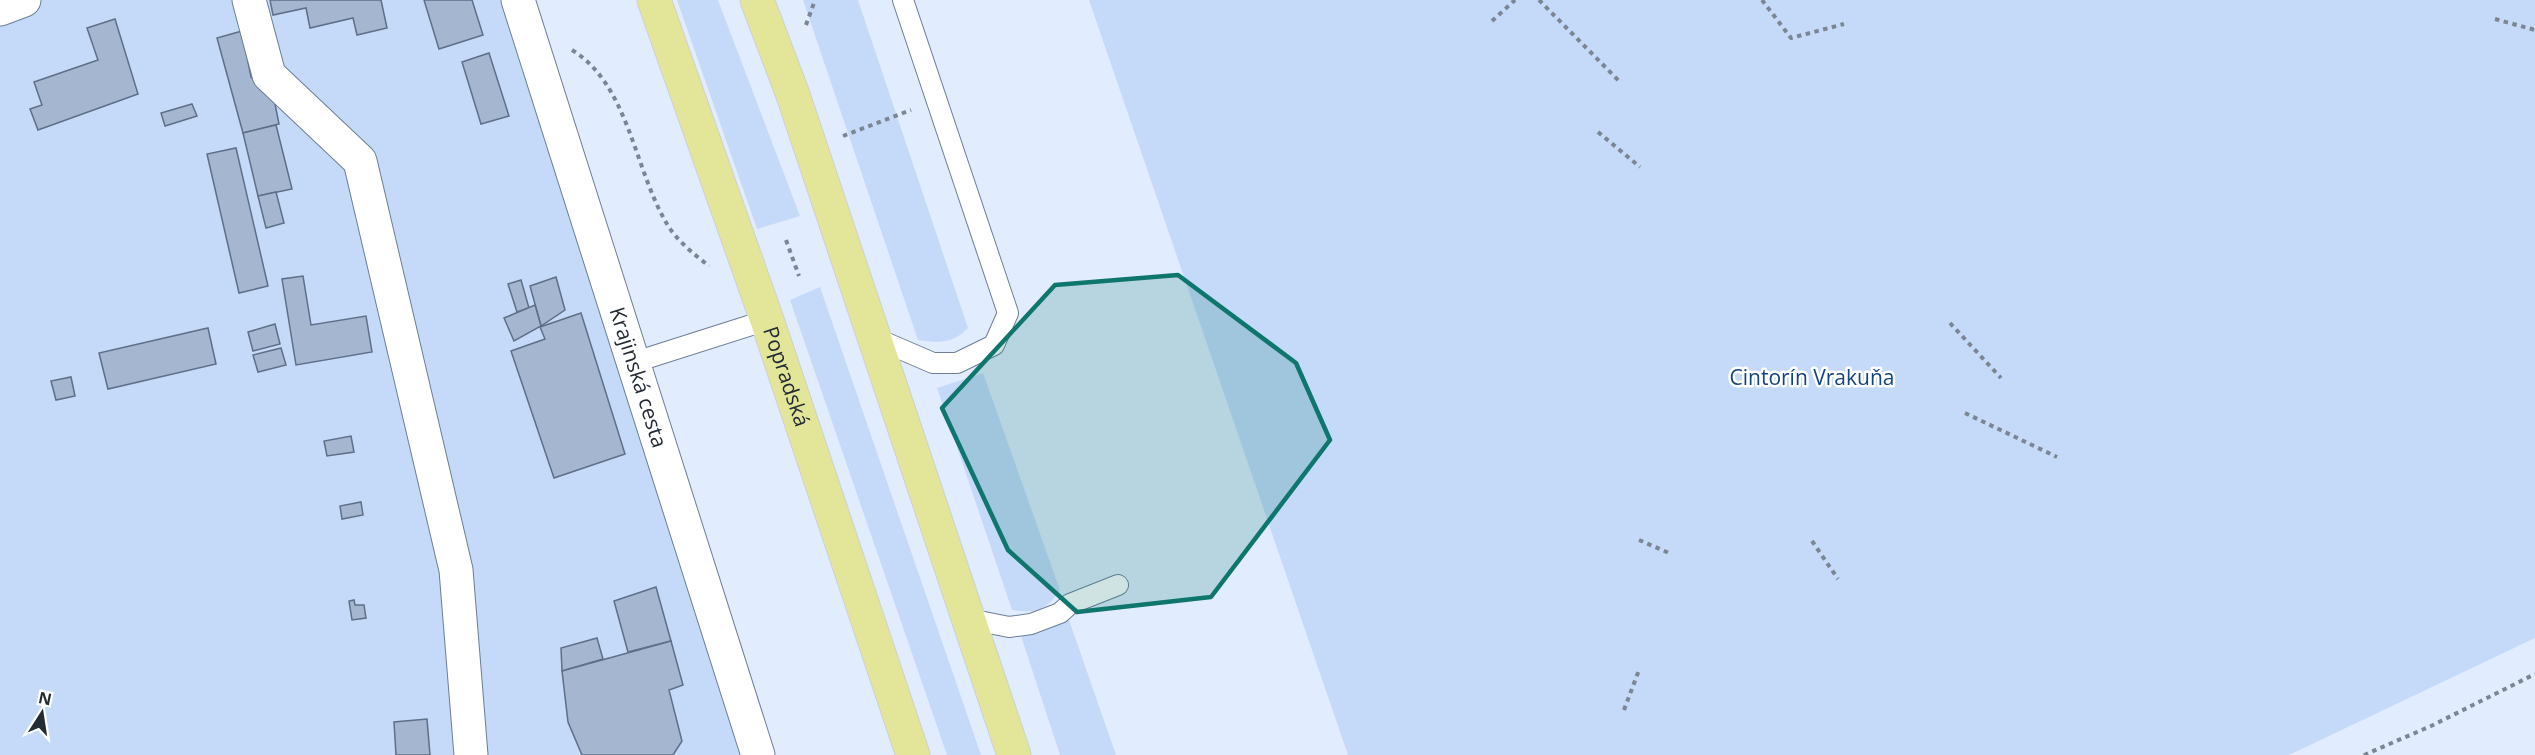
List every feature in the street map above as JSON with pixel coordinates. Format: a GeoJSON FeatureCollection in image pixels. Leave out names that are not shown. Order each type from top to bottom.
{"type":"FeatureCollection","features":[{"type":"Feature","properties":{"kind":"main road","name":"Popradská"},"geometry":{"type":"LineString","coordinates":[[654,0],[767,320],[913,755]]}},
{"type":"Feature","properties":{"kind":"main road"},"geometry":{"type":"LineString","coordinates":[[757,0],[793,95],[1014,755]]}},
{"type":"Feature","properties":{"kind":"street"},"geometry":{"type":"LineString","coordinates":[[0,9],[24,0]]}},
{"type":"Feature","properties":{"kind":"street"},"geometry":{"type":"LineString","coordinates":[[249,0],[269,75],[360,161],[456,570],[471,755]]}},
{"type":"Feature","properties":{"kind":"street","name":"Krajinská cesta"},"geometry":{"type":"LineString","coordinates":[[522,11],[758,755]]}},
{"type":"Feature","properties":{"kind":"lane"},"geometry":{"type":"LineString","coordinates":[[875,338],[933,363],[957,363],[994,345],[1008,313],[903,0]]}},
{"type":"Feature","properties":{"kind":"lane"},"geometry":{"type":"LineString","coordinates":[[632,363],[767,320]]}},
{"type":"Feature","properties":{"kind":"lane"},"geometry":{"type":"LineString","coordinates":[[969,619],[1010,627],[1031,624],[1054,616],[1070,604],[1118,585]]}},
{"type":"Feature","properties":{"kind":"path"},"geometry":{"type":"LineString","coordinates":[[805,26],[815,0]]}},
{"type":"Feature","properties":{"kind":"path"},"geometry":{"type":"LineString","coordinates":[[1492,21],[1515,0]]}},
{"type":"Feature","properties":{"kind":"path"},"geometry":{"type":"LineString","coordinates":[[1539,0],[1620,82]]}},
{"type":"Feature","properties":{"kind":"path"},"geometry":{"type":"LineString","coordinates":[[1762,0],[1791,38],[1844,24]]}},
{"type":"Feature","properties":{"kind":"path"},"geometry":{"type":"LineString","coordinates":[[522,11],[583,57],[612,90],[667,226],[710,267]]}},
{"type":"Feature","properties":{"kind":"path"},"geometry":{"type":"LineString","coordinates":[[2495,19],[2535,30]]}},
{"type":"Feature","properties":{"kind":"path"},"geometry":{"type":"LineString","coordinates":[[843,136],[905,111]]}},
{"type":"Feature","properties":{"kind":"path"},"geometry":{"type":"LineString","coordinates":[[1598,132],[1640,167]]}},
{"type":"Feature","properties":{"kind":"path"},"geometry":{"type":"LineString","coordinates":[[786,240],[799,276]]}},
{"type":"Feature","properties":{"kind":"path"},"geometry":{"type":"LineString","coordinates":[[1950,323],[2001,378]]}},
{"type":"Feature","properties":{"kind":"path"},"geometry":{"type":"LineString","coordinates":[[1965,413],[2057,457]]}},
{"type":"Feature","properties":{"kind":"path"},"geometry":{"type":"LineString","coordinates":[[1639,540],[1669,553]]}},
{"type":"Feature","properties":{"kind":"path"},"geometry":{"type":"LineString","coordinates":[[1812,541],[1838,579]]}},
{"type":"Feature","properties":{"kind":"path"},"geometry":{"type":"LineString","coordinates":[[1624,710],[1640,670]]}},
{"type":"Feature","properties":{"kind":"path"},"geometry":{"type":"LineString","coordinates":[[2364,755],[2431,726],[2535,674]]}},
{"type":"Feature","properties":{"kind":"highlighted area"},"geometry":{"type":"Polygon","coordinates":[[[1178,275],[1296,363],[1330,440],[1211,597],[1077,612],[1008,550],[942,408],[1055,285],[1178,275]]]}},
{"type":"Feature","properties":{"kind":"green space"},"geometry":{"type":"Polygon","coordinates":[[[0,0],[503,0],[744,755],[0,755],[0,0]]]}},
{"type":"Feature","properties":{"kind":"green space"},"geometry":{"type":"Polygon","coordinates":[[[677,0],[718,0],[800,216],[757,229],[677,0]]]}},
{"type":"Feature","properties":{"kind":"green space"},"geometry":{"type":"Polygon","coordinates":[[[803,0],[858,0],[968,328],[951,340],[939,342],[918,340],[803,0]]]}},
{"type":"Feature","properties":{"kind":"green space","name":"Cintorín Vrakuňa"},"geometry":{"type":"Polygon","coordinates":[[[1089,0],[2535,0],[2535,638],[2289,755],[1348,755],[1089,0]]]}},
{"type":"Feature","properties":{"kind":"green space"},"geometry":{"type":"Polygon","coordinates":[[[820,287],[981,755],[947,755],[790,300],[820,287]]]}},
{"type":"Feature","properties":{"kind":"green space"},"geometry":{"type":"Polygon","coordinates":[[[983,373],[1060,590],[1050,602],[1034,611],[1012,610],[937,388],[983,373]]]}},
{"type":"Feature","properties":{"kind":"green space"},"geometry":{"type":"Polygon","coordinates":[[[1069,620],[1116,755],[1060,755],[1021,636],[1069,620]]]}},
{"type":"Feature","properties":{"kind":"building"},"geometry":{"type":"Polygon","coordinates":[[[270,0],[381,0],[387,28],[357,35],[353,18],[310,28],[306,8],[273,15],[270,0]]]}},
{"type":"Feature","properties":{"kind":"building"},"geometry":{"type":"Polygon","coordinates":[[[424,0],[472,0],[483,35],[439,49],[424,0]]]}},
{"type":"Feature","properties":{"kind":"building"},"geometry":{"type":"Polygon","coordinates":[[[115,19],[138,94],[38,130],[30,109],[42,105],[34,82],[98,60],[87,28],[115,19]]]}},
{"type":"Feature","properties":{"kind":"building"},"geometry":{"type":"Polygon","coordinates":[[[242,31],[251,77],[274,99],[279,124],[243,133],[217,38],[242,31]]]}},
{"type":"Feature","properties":{"kind":"building"},"geometry":{"type":"Polygon","coordinates":[[[489,53],[509,116],[481,124],[462,62],[489,53]]]}},
{"type":"Feature","properties":{"kind":"building"},"geometry":{"type":"Polygon","coordinates":[[[192,104],[197,116],[165,126],[161,113],[192,104]]]}},
{"type":"Feature","properties":{"kind":"building"},"geometry":{"type":"Polygon","coordinates":[[[276,125],[292,189],[258,196],[243,133],[276,125]]]}},
{"type":"Feature","properties":{"kind":"building"},"geometry":{"type":"Polygon","coordinates":[[[236,148],[268,286],[239,293],[207,154],[236,148]]]}},
{"type":"Feature","properties":{"kind":"building"},"geometry":{"type":"Polygon","coordinates":[[[276,192],[284,223],[266,228],[258,196],[276,192]]]}},
{"type":"Feature","properties":{"kind":"building"},"geometry":{"type":"Polygon","coordinates":[[[303,276],[311,325],[366,316],[372,352],[296,365],[282,279],[303,276]]]}},
{"type":"Feature","properties":{"kind":"building"},"geometry":{"type":"Polygon","coordinates":[[[556,277],[565,310],[541,326],[530,286],[556,277]]]}},
{"type":"Feature","properties":{"kind":"building"},"geometry":{"type":"Polygon","coordinates":[[[521,280],[529,308],[517,312],[508,284],[521,280]]]}},
{"type":"Feature","properties":{"kind":"building"},"geometry":{"type":"Polygon","coordinates":[[[535,305],[541,326],[514,341],[504,318],[535,305]]]}},
{"type":"Feature","properties":{"kind":"building"},"geometry":{"type":"Polygon","coordinates":[[[581,313],[625,454],[554,478],[511,351],[545,339],[540,327],[581,313]]]}},
{"type":"Feature","properties":{"kind":"building"},"geometry":{"type":"Polygon","coordinates":[[[275,324],[280,344],[253,351],[248,332],[275,324]]]}},
{"type":"Feature","properties":{"kind":"building"},"geometry":{"type":"Polygon","coordinates":[[[208,328],[216,364],[108,389],[99,353],[208,328]]]}},
{"type":"Feature","properties":{"kind":"building"},"geometry":{"type":"Polygon","coordinates":[[[281,348],[286,365],[258,372],[253,355],[281,348]]]}},
{"type":"Feature","properties":{"kind":"building"},"geometry":{"type":"Polygon","coordinates":[[[71,377],[75,396],[56,400],[51,381],[71,377]]]}},
{"type":"Feature","properties":{"kind":"building"},"geometry":{"type":"Polygon","coordinates":[[[351,436],[354,452],[327,456],[324,441],[351,436]]]}},
{"type":"Feature","properties":{"kind":"building"},"geometry":{"type":"Polygon","coordinates":[[[361,502],[363,515],[342,519],[340,506],[361,502]]]}},
{"type":"Feature","properties":{"kind":"building"},"geometry":{"type":"Polygon","coordinates":[[[656,587],[671,641],[628,652],[614,601],[656,587]]]}},
{"type":"Feature","properties":{"kind":"building"},"geometry":{"type":"Polygon","coordinates":[[[354,600],[355,605],[364,605],[366,618],[352,620],[349,601],[354,600]]]}},
{"type":"Feature","properties":{"kind":"building"},"geometry":{"type":"Polygon","coordinates":[[[597,638],[603,659],[562,671],[561,648],[597,638]]]}},
{"type":"Feature","properties":{"kind":"building"},"geometry":{"type":"Polygon","coordinates":[[[671,641],[683,685],[669,690],[682,741],[673,755],[582,755],[568,722],[562,671],[671,641]]]}},
{"type":"Feature","properties":{"kind":"building"},"geometry":{"type":"Polygon","coordinates":[[[427,719],[430,755],[396,755],[394,722],[427,719]]]}}]}
